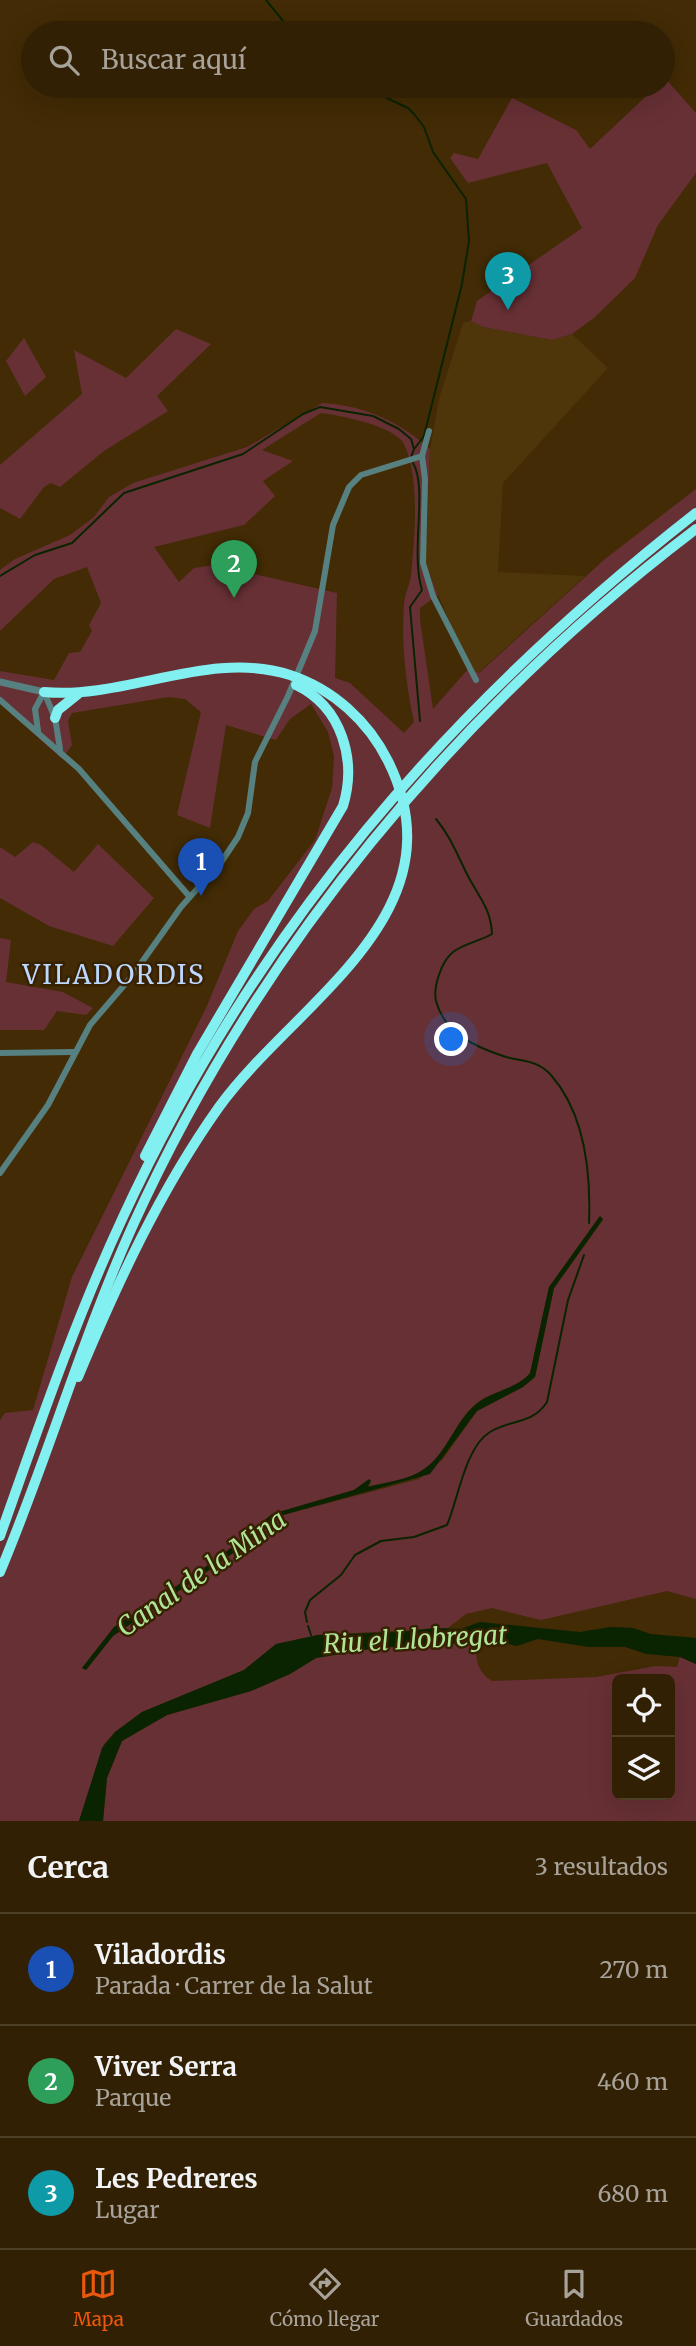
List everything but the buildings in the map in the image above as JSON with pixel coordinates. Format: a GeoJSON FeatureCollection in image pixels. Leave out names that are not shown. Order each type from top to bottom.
{"type":"FeatureCollection","features":[{"type":"Feature","properties":{"kind":"highway"},"geometry":{"type":"LineString","coordinates":[[68,1349],[122,1218],[178,1107],[292,926],[407,780],[534,649],[631,564],[696,513]]}},
{"type":"Feature","properties":{"kind":"highway"},"geometry":{"type":"LineString","coordinates":[[0,1572],[107,1285],[189,1113],[282,962],[340,881],[411,794],[543,657],[640,572],[696,529]]}},
{"type":"Feature","properties":{"kind":"highway"},"geometry":{"type":"LineString","coordinates":[[44,692],[78,694],[201,671],[246,669],[292,676],[340,702],[363,724],[384,754],[401,796],[405,818],[405,856],[398,888],[386,918],[367,946],[253,1066],[194,1146],[142,1236],[52,1430]]}},
{"type":"Feature","properties":{"kind":"highway"},"geometry":{"type":"LineString","coordinates":[[0,1536],[107,1237],[166,1113],[334,825],[346,795],[348,762],[335,721],[311,693],[276,674]]}},
{"type":"Feature","properties":{"kind":"highway"},"geometry":{"type":"LineString","coordinates":[[55,718],[58,710],[78,694]]}},
{"type":"Feature","properties":{"kind":"street"},"geometry":{"type":"LineString","coordinates":[[429,431],[419,455],[425,479],[422,563],[433,596],[476,680]]}},
{"type":"Feature","properties":{"kind":"street"},"geometry":{"type":"LineString","coordinates":[[0,1173],[48,1105],[90,1025],[132,976],[189,896],[230,849],[247,813],[255,762],[288,696],[315,631],[324,563],[342,500],[360,474],[419,455]]}},
{"type":"Feature","properties":{"kind":"street"},"geometry":{"type":"LineString","coordinates":[[0,682],[44,692]]}},
{"type":"Feature","properties":{"kind":"street"},"geometry":{"type":"LineString","coordinates":[[44,692],[55,718],[56,740],[61,751]]}},
{"type":"Feature","properties":{"kind":"street"},"geometry":{"type":"LineString","coordinates":[[38,732],[35,709],[44,692]]}},
{"type":"Feature","properties":{"kind":"street"},"geometry":{"type":"LineString","coordinates":[[0,700],[61,751],[189,896]]}},
{"type":"Feature","properties":{"kind":"street"},"geometry":{"type":"LineString","coordinates":[[0,1053],[74,1052]]}},
{"type":"Feature","properties":{"kind":"shaded area"},"geometry":{"type":"Polygon","coordinates":[[[675,89],[696,113],[696,173],[658,225],[635,278],[594,318],[572,334],[552,340],[483,327],[471,321],[477,301],[582,228],[547,163],[468,183],[450,158],[454,153],[478,159],[512,98],[576,130],[590,149],[644,98],[675,98],[675,89]]]}},
{"type":"Feature","properties":{"kind":"shaded area"},"geometry":{"type":"Polygon","coordinates":[[[471,321],[483,327],[552,340],[572,334],[608,368],[503,483],[498,572],[585,576],[478,673],[469,668],[425,563],[430,449],[439,399],[463,323],[471,321]]]}},
{"type":"Feature","properties":{"kind":"shaded area"},"geometry":{"type":"Polygon","coordinates":[[[176,329],[211,344],[157,396],[168,411],[104,451],[60,487],[51,483],[44,487],[20,519],[0,508],[0,465],[82,394],[74,350],[126,378],[176,329]]]}},
{"type":"Feature","properties":{"kind":"shaded area"},"geometry":{"type":"Polygon","coordinates":[[[24,338],[46,377],[25,396],[6,361],[24,338]]]}},
{"type":"Feature","properties":{"kind":"shaded area"},"geometry":{"type":"Polygon","coordinates":[[[322,403],[367,411],[394,423],[430,449],[425,563],[438,595],[420,608],[420,620],[433,709],[469,668],[479,673],[605,559],[696,489],[696,1599],[667,1591],[541,1620],[492,1608],[466,1614],[448,1628],[318,1635],[276,1644],[244,1670],[142,1712],[115,1732],[104,1744],[79,1821],[0,1821],[0,1420],[5,1413],[33,1410],[72,1277],[206,1008],[238,931],[254,909],[268,901],[315,840],[332,788],[334,756],[328,732],[311,704],[290,719],[276,740],[226,725],[210,828],[177,815],[201,712],[185,699],[169,697],[72,713],[68,721],[72,745],[62,759],[0,703],[0,671],[54,680],[69,653],[80,652],[92,631],[89,625],[101,603],[87,567],[54,579],[0,631],[0,570],[15,559],[70,535],[94,517],[109,497],[133,483],[247,447],[322,403]],[[321,413],[262,450],[293,461],[263,481],[275,496],[244,525],[154,547],[179,582],[194,568],[214,565],[337,593],[335,678],[350,683],[404,733],[414,722],[403,635],[404,602],[411,575],[415,526],[414,490],[409,458],[404,444],[390,432],[366,422],[321,413]],[[599,1217],[549,1287],[530,1373],[519,1382],[484,1398],[470,1409],[442,1452],[428,1467],[407,1478],[366,1487],[369,1480],[354,1490],[272,1514],[216,1560],[114,1627],[82,1668],[86,1670],[113,1636],[221,1562],[283,1515],[419,1479],[443,1459],[477,1411],[523,1387],[535,1377],[554,1288],[603,1220],[599,1217]]]}},
{"type":"Feature","properties":{"kind":"shaded area"},"geometry":{"type":"Polygon","coordinates":[[[33,842],[41,845],[74,872],[98,844],[154,898],[113,946],[49,926],[0,898],[0,847],[15,857],[33,842]]]}},
{"type":"Feature","properties":{"kind":"shaded area"},"geometry":{"type":"Polygon","coordinates":[[[0,938],[11,940],[6,982],[63,992],[93,1008],[86,1015],[57,1011],[44,1030],[0,1030],[0,938]]]}},
{"type":"Feature","properties":{"kind":"shaded area"},"geometry":{"type":"Polygon","coordinates":[[[477,1643],[478,1665],[492,1681],[612,1674],[612,1800],[675,1800],[675,1674],[612,1674],[656,1666],[677,1667],[680,1657],[696,1664],[696,1821],[103,1821],[107,1778],[122,1741],[167,1715],[251,1691],[290,1674],[316,1658],[376,1648],[477,1643]]]}},
{"type":"Feature","properties":{"kind":"water","name":"Canal de la Mina"},"geometry":{"type":"Polygon","coordinates":[[[600,1216],[603,1219],[554,1288],[535,1377],[523,1387],[477,1411],[430,1474],[283,1515],[221,1562],[113,1636],[86,1670],[82,1668],[114,1627],[216,1560],[272,1514],[354,1490],[369,1479],[371,1481],[368,1487],[404,1478],[424,1469],[439,1454],[471,1409],[530,1373],[549,1287],[600,1216]]]}},
{"type":"Feature","properties":{"kind":"water","name":"Riu el Llobregat"},"geometry":{"type":"Polygon","coordinates":[[[480,1622],[580,1632],[610,1627],[633,1628],[651,1634],[696,1638],[696,1664],[680,1657],[646,1654],[625,1647],[589,1647],[538,1639],[517,1646],[498,1642],[441,1644],[376,1648],[316,1658],[290,1674],[251,1691],[167,1715],[122,1741],[107,1778],[103,1821],[79,1821],[102,1748],[115,1732],[142,1712],[244,1670],[276,1644],[318,1635],[434,1628],[461,1629],[480,1622]]]}},
{"type":"Feature","properties":{"kind":"waterway"},"geometry":{"type":"LineString","coordinates":[[266,0],[283,21]]}},
{"type":"Feature","properties":{"kind":"waterway"},"geometry":{"type":"LineString","coordinates":[[387,98],[408,108],[414,114],[424,127],[433,152],[466,199],[469,241],[462,284],[424,436],[415,448]]}},
{"type":"Feature","properties":{"kind":"waterway"},"geometry":{"type":"LineString","coordinates":[[0,576],[35,555],[72,543],[124,493],[243,454],[303,414],[320,407],[373,416],[399,429],[411,439],[414,449],[411,457]]}},
{"type":"Feature","properties":{"kind":"waterway"},"geometry":{"type":"LineString","coordinates":[[413,463],[419,488],[418,558],[422,590],[410,607],[420,721]]}},
{"type":"Feature","properties":{"kind":"waterway"},"geometry":{"type":"LineString","coordinates":[[436,819],[484,904],[490,918],[492,934],[457,949],[449,956],[439,975],[436,989],[440,1012],[453,1029],[471,1042],[492,1052],[540,1066],[551,1075],[572,1108],[584,1145],[589,1184],[589,1223]]}},
{"type":"Feature","properties":{"kind":"waterway"},"geometry":{"type":"LineString","coordinates":[[307,1622],[305,1612],[310,1600],[341,1575],[355,1555],[381,1541],[414,1537],[447,1525],[468,1461],[481,1439],[498,1428],[535,1415],[547,1402],[568,1300],[584,1255]]}},
{"type":"Feature","properties":{"kind":"waterway","name":"Riu el Llobregat"},"geometry":{"type":"LineString","coordinates":[[308,1626],[311,1635]]}},
{"type":"Feature","properties":{"kind":"place","name":"Les Pedreres"},"geometry":{"type":"Point","coordinates":[508,310]}},
{"type":"Feature","properties":{"kind":"place","name":"Viver Serra"},"geometry":{"type":"Point","coordinates":[234,598]}},
{"type":"Feature","properties":{"kind":"place","name":"Viladordis"},"geometry":{"type":"Point","coordinates":[201,896]}},
{"type":"Feature","properties":{"kind":"district","name":"VILADORDIS"},"geometry":{"type":"Point","coordinates":[114,974]}}]}
